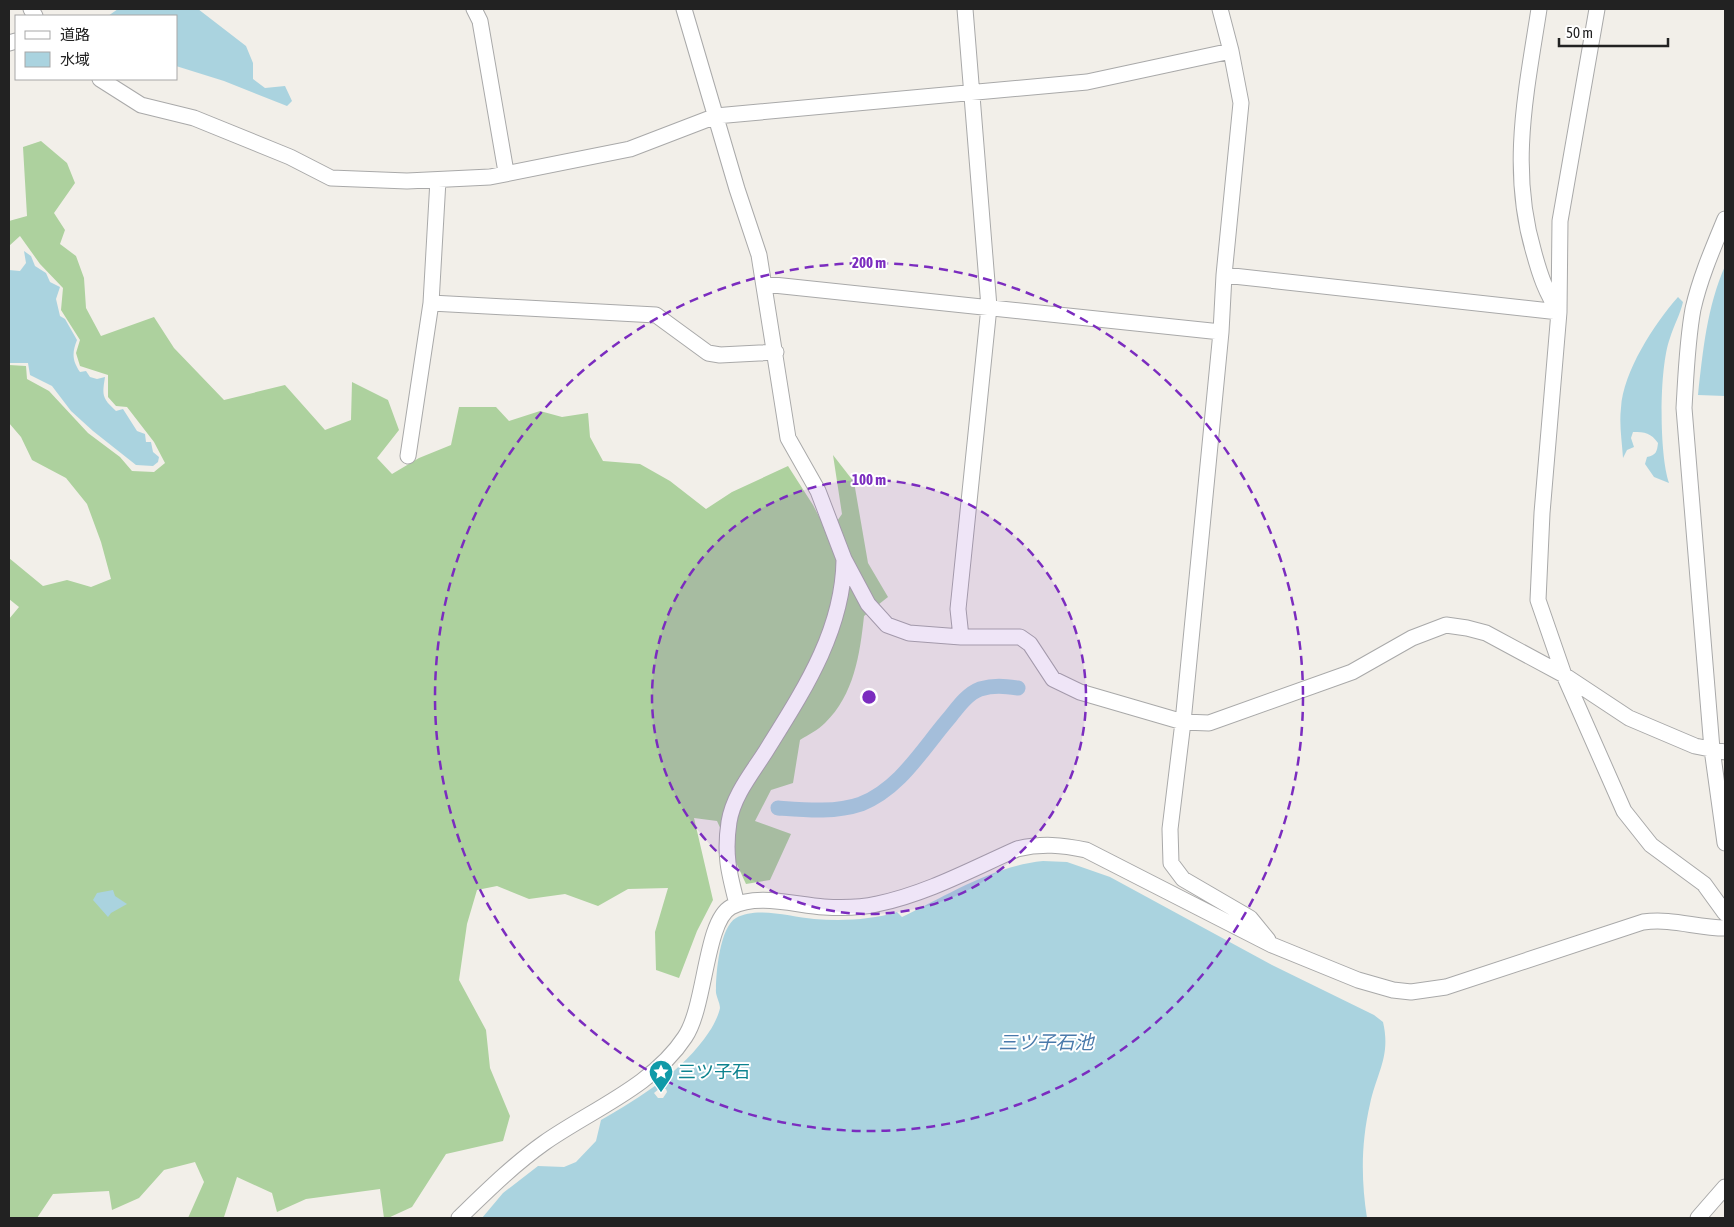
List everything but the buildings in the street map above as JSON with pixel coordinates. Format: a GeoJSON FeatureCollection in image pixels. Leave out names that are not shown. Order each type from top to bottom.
{"type":"FeatureCollection","features":[{"type":"Feature","properties":{"kind":"street"},"geometry":{"type":"LineString","coordinates":[[474,9],[480,21],[506,172]]}},
{"type":"Feature","properties":{"kind":"street"},"geometry":{"type":"LineString","coordinates":[[684,9],[737,189],[759,255],[776,352],[788,438],[818,491],[844,559],[868,604],[887,625],[909,633],[961,637],[1020,637],[1030,644],[1053,679],[1080,692],[1183,722],[1210,723],[1352,672],[1412,638],[1446,625],[1486,633],[1564,675],[1629,718],[1695,746],[1718,750]]}},
{"type":"Feature","properties":{"kind":"street"},"geometry":{"type":"LineString","coordinates":[[961,637],[958,609],[990,307],[965,9]]}},
{"type":"Feature","properties":{"kind":"street"},"geometry":{"type":"LineString","coordinates":[[1220,9],[1232,52],[1241,103],[1183,722],[1170,829],[1170,863],[1183,879],[1250,918],[1272,945]]}},
{"type":"Feature","properties":{"kind":"street"},"geometry":{"type":"LineString","coordinates":[[1539,9],[1522,118],[1520,184],[1527,231],[1541,277],[1547,294],[1559,312]]}},
{"type":"Feature","properties":{"kind":"street"},"geometry":{"type":"LineString","coordinates":[[1597,9],[1560,222],[1559,312],[1543,504],[1538,600],[1564,675],[1624,811],[1651,845],[1704,884],[1725,913]]}},
{"type":"Feature","properties":{"kind":"street"},"geometry":{"type":"LineString","coordinates":[[102,80],[141,105],[194,118],[290,157],[331,178],[407,181],[490,177],[506,172],[630,149],[716,116],[972,91],[1087,82],[1232,52]]}},
{"type":"Feature","properties":{"kind":"street"},"geometry":{"type":"LineString","coordinates":[[408,456],[431,303],[438,180]]}},
{"type":"Feature","properties":{"kind":"street"},"geometry":{"type":"LineString","coordinates":[[1725,219],[1712,249],[1694,308],[1686,360],[1684,408],[1718,750],[1725,843]]}},
{"type":"Feature","properties":{"kind":"street"},"geometry":{"type":"LineString","coordinates":[[1224,275],[1559,312]]}},
{"type":"Feature","properties":{"kind":"street"},"geometry":{"type":"LineString","coordinates":[[764,284],[1221,332]]}},
{"type":"Feature","properties":{"kind":"street"},"geometry":{"type":"LineString","coordinates":[[431,303],[656,315],[708,354],[776,352]]}},
{"type":"Feature","properties":{"kind":"street"},"geometry":{"type":"LineString","coordinates":[[737,904],[726,860],[729,820],[738,795],[805,689],[832,627],[843,583],[844,559]]}},
{"type":"Feature","properties":{"kind":"street"},"geometry":{"type":"LineString","coordinates":[[459,1218],[522,1160],[642,1080],[674,1051],[685,1037],[696,1014],[716,926],[721,915],[737,904],[759,901],[826,908],[876,905],[924,890],[1017,848],[1033,845],[1057,845],[1086,850],[1272,945],[1358,980],[1393,990],[1411,992],[1446,987],[1642,922],[1662,920],[1704,928],[1725,928]]}},
{"type":"Feature","properties":{"kind":"street"},"geometry":{"type":"LineString","coordinates":[[1698,1218],[1725,1187]]}},
{"type":"Feature","properties":{"kind":"green space"},"geometry":{"type":"Polygon","coordinates":[[[41,141],[67,163],[75,183],[54,213],[65,230],[60,244],[76,256],[84,278],[86,308],[101,336],[154,317],[174,348],[224,400],[285,385],[325,430],[351,420],[352,382],[388,400],[399,430],[377,458],[392,474],[419,458],[451,445],[459,407],[496,407],[509,421],[540,411],[562,417],[588,413],[590,437],[603,461],[640,464],[670,481],[706,509],[732,492],[788,466],[813,505],[828,534],[842,514],[833,455],[854,482],[868,563],[888,597],[864,616],[858,659],[843,700],[825,723],[800,740],[793,783],[771,790],[755,821],[791,834],[770,880],[746,884],[717,821],[694,818],[713,900],[697,931],[679,978],[656,970],[655,932],[668,888],[628,889],[598,906],[565,894],[529,899],[497,886],[477,890],[467,924],[459,980],[486,1030],[490,1068],[510,1116],[503,1141],[446,1154],[412,1207],[388,1218],[384,1218],[380,1189],[306,1199],[277,1212],[272,1193],[237,1177],[224,1217],[188,1218],[204,1182],[195,1162],[164,1170],[139,1198],[112,1210],[109,1191],[53,1194],[37,1218],[9,1218],[9,619],[19,607],[9,599],[9,558],[43,586],[67,580],[91,587],[111,579],[101,542],[87,504],[66,478],[32,460],[21,437],[9,423],[9,365],[26,366],[27,379],[49,391],[88,433],[120,457],[132,471],[154,472],[165,463],[154,442],[127,407],[116,406],[108,397],[108,375],[80,366],[76,353],[80,340],[61,310],[63,288],[40,264],[20,236],[9,246],[9,221],[27,216],[23,147],[41,141]]]}},
{"type":"Feature","properties":{"kind":"water"},"geometry":{"type":"Polygon","coordinates":[[[118,9],[198,9],[246,46],[253,63],[253,79],[265,88],[285,86],[292,101],[287,106],[224,81],[178,67],[178,15],[109,15],[118,9]]]}},
{"type":"Feature","properties":{"kind":"water"},"geometry":{"type":"Polygon","coordinates":[[[24,251],[31,256],[35,266],[46,273],[50,282],[60,287],[56,299],[60,316],[65,319],[77,340],[74,349],[74,360],[77,368],[80,372],[86,371],[90,377],[97,379],[105,377],[103,393],[106,400],[116,411],[123,409],[137,431],[145,434],[146,442],[151,442],[153,452],[159,457],[158,462],[153,466],[136,465],[93,431],[71,411],[52,386],[30,375],[28,363],[9,363],[9,270],[20,271],[26,263],[24,251]]]}},
{"type":"Feature","properties":{"kind":"water"},"geometry":{"type":"Polygon","coordinates":[[[1725,266],[1725,396],[1698,395],[1710,313],[1725,266]]]}},
{"type":"Feature","properties":{"kind":"water"},"geometry":{"type":"Polygon","coordinates":[[[1678,297],[1683,302],[1666,351],[1662,389],[1663,452],[1669,483],[1654,477],[1645,464],[1647,457],[1654,454],[1658,446],[1658,443],[1650,435],[1633,432],[1631,438],[1634,447],[1627,450],[1623,458],[1620,414],[1627,379],[1641,349],[1659,321],[1678,297]]]}},
{"type":"Feature","properties":{"kind":"water","name":"三ツ子石池"},"geometry":{"type":"Polygon","coordinates":[[[1043,861],[1067,862],[1110,877],[1272,965],[1374,1015],[1383,1022],[1385,1034],[1384,1054],[1370,1104],[1365,1133],[1363,1175],[1367,1218],[482,1218],[503,1193],[538,1166],[564,1167],[576,1162],[596,1141],[601,1120],[660,1082],[699,1046],[712,1027],[720,1008],[716,991],[720,950],[726,931],[736,918],[754,913],[774,913],[814,919],[846,920],[897,912],[902,917],[988,875],[1024,864],[1043,861]],[[660,1088],[654,1093],[658,1098],[663,1098],[667,1092],[666,1089],[660,1088]]]}},
{"type":"Feature","properties":{"kind":"water"},"geometry":{"type":"Polygon","coordinates":[[[113,890],[115,896],[127,904],[111,913],[108,917],[93,900],[97,893],[113,890]]]}},
{"type":"Feature","properties":{"kind":"waterway"},"geometry":{"type":"LineString","coordinates":[[778,808],[841,809],[861,804],[875,797],[900,778],[971,694],[980,689],[990,687],[1018,688]]}},
{"type":"Feature","properties":{"kind":"place","name":"三ツ子石"},"geometry":{"type":"Point","coordinates":[661,1093]}}]}
